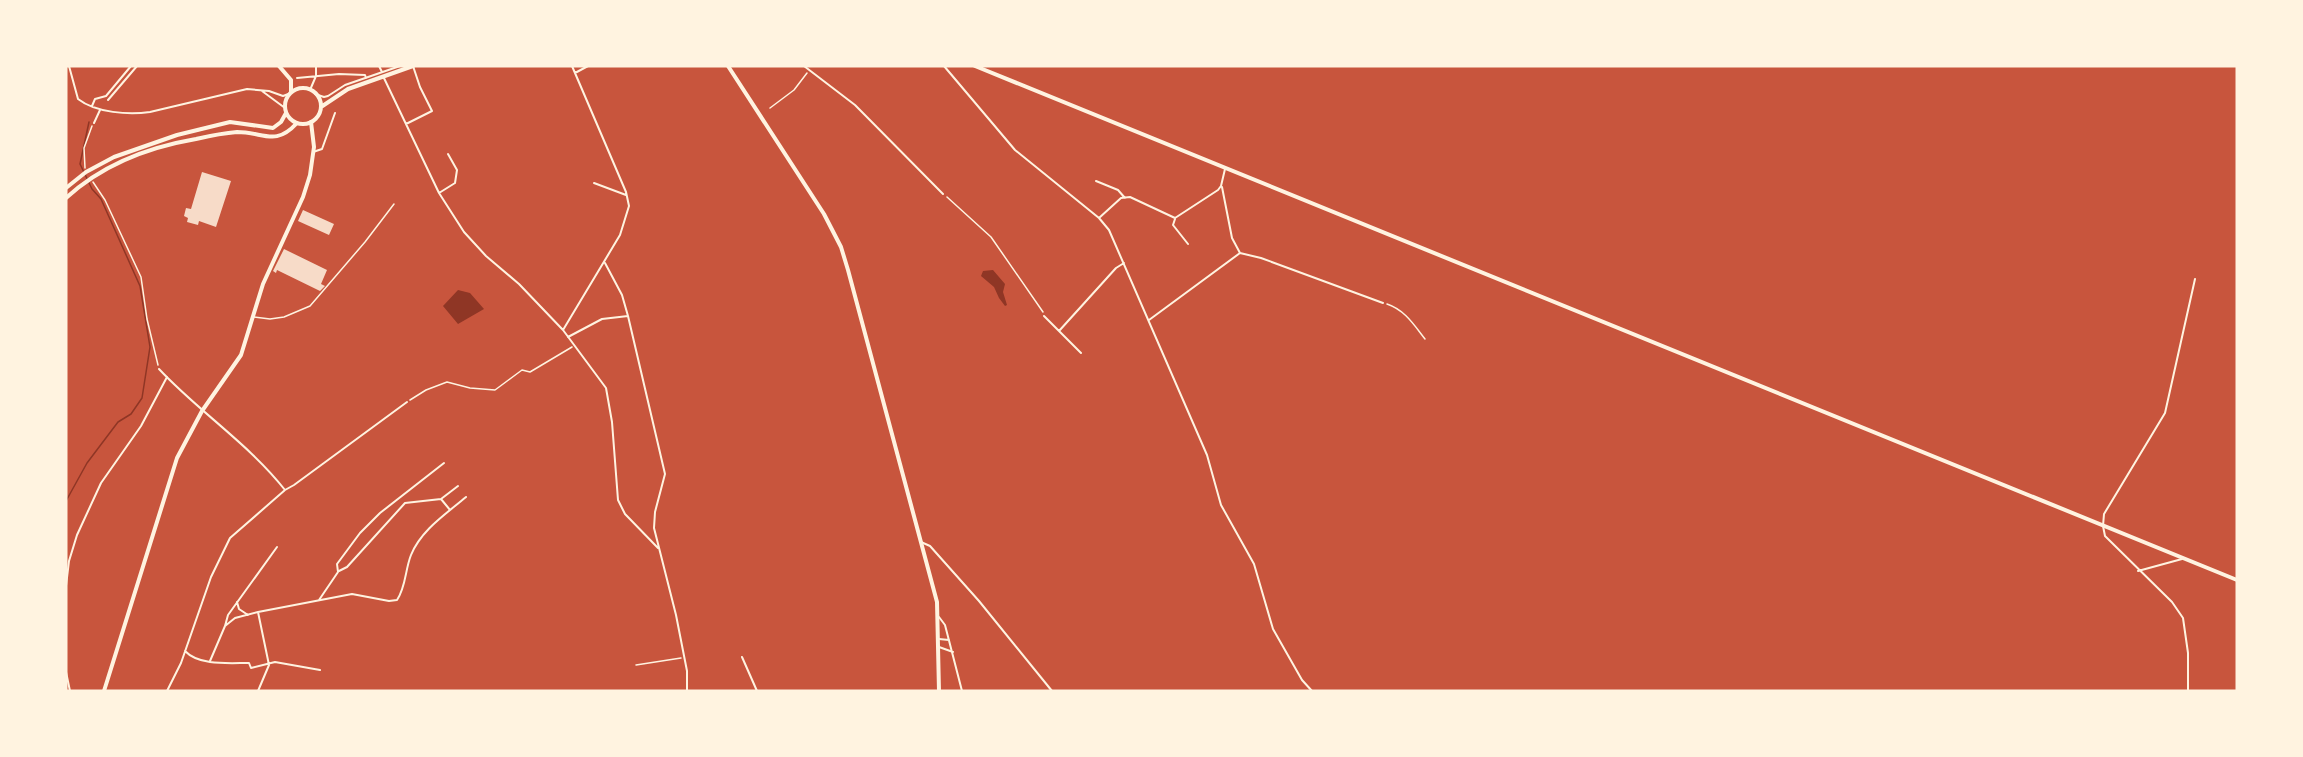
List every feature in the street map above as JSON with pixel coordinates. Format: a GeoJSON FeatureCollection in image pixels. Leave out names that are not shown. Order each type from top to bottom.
{"type":"FeatureCollection","features":[{"type":"Feature","properties":{"kind":"main road"},"geometry":{"type":"LineString","coordinates":[[66,188],[99,165],[137,147],[222,123],[242,122],[262,128],[273,128],[281,122],[291,93],[291,80],[279,66]]}},
{"type":"Feature","properties":{"kind":"main road"},"geometry":{"type":"LineString","coordinates":[[66,198],[102,171],[140,154],[182,142],[238,132],[275,137],[286,134],[297,123],[311,122],[321,107],[348,89],[382,74],[413,66]]}},
{"type":"Feature","properties":{"kind":"main road"},"geometry":{"type":"LineString","coordinates":[[728,66],[824,214],[841,247],[937,602],[939,691]]}},
{"type":"Feature","properties":{"kind":"main road"},"geometry":{"type":"LineString","coordinates":[[975,66],[2237,580]]}},
{"type":"Feature","properties":{"kind":"main road"},"geometry":{"type":"LineString","coordinates":[[291,93],[304,88],[310,90],[315,94],[321,107]]}},
{"type":"Feature","properties":{"kind":"main road"},"geometry":{"type":"LineString","coordinates":[[286,110],[297,123]]}},
{"type":"Feature","properties":{"kind":"main road"},"geometry":{"type":"LineString","coordinates":[[104,691],[177,458],[202,411],[241,355],[266,275],[303,197],[310,175],[313,153],[314,139],[311,122]]}},
{"type":"Feature","properties":{"kind":"street"},"geometry":{"type":"LineString","coordinates":[[69,66],[78,99],[100,110],[142,113],[234,91],[260,89],[283,96],[291,93]]}},
{"type":"Feature","properties":{"kind":"street"},"geometry":{"type":"LineString","coordinates":[[92,106],[95,99],[106,96],[131,66]]}},
{"type":"Feature","properties":{"kind":"street"},"geometry":{"type":"LineString","coordinates":[[106,96],[108,101],[137,66]]}},
{"type":"Feature","properties":{"kind":"street"},"geometry":{"type":"LineString","coordinates":[[310,90],[316,76],[316,66]]}},
{"type":"Feature","properties":{"kind":"street"},"geometry":{"type":"LineString","coordinates":[[379,66],[439,193],[464,232],[563,330],[606,388],[612,422],[618,500],[625,514],[658,548]]}},
{"type":"Feature","properties":{"kind":"street"},"geometry":{"type":"LineString","coordinates":[[315,94],[328,96],[345,85],[400,66]]}},
{"type":"Feature","properties":{"kind":"street"},"geometry":{"type":"LineString","coordinates":[[406,124],[432,111],[413,66]]}},
{"type":"Feature","properties":{"kind":"street"},"geometry":{"type":"LineString","coordinates":[[563,330],[605,263],[626,221],[628,206],[626,195],[573,66]]}},
{"type":"Feature","properties":{"kind":"street"},"geometry":{"type":"LineString","coordinates":[[575,73],[588,66]]}},
{"type":"Feature","properties":{"kind":"street"},"geometry":{"type":"LineString","coordinates":[[804,66],[855,105],[944,194]]}},
{"type":"Feature","properties":{"kind":"street"},"geometry":{"type":"LineString","coordinates":[[944,66],[1015,150],[1099,218],[1109,231],[1207,455],[1221,505],[1254,564],[1273,629],[1302,680],[1312,691]]}},
{"type":"Feature","properties":{"kind":"street"},"geometry":{"type":"LineString","coordinates":[[297,78],[352,74],[365,75],[366,78]]}},
{"type":"Feature","properties":{"kind":"street"},"geometry":{"type":"LineString","coordinates":[[260,89],[286,110]]}},
{"type":"Feature","properties":{"kind":"street"},"geometry":{"type":"LineString","coordinates":[[94,123],[100,110]]}},
{"type":"Feature","properties":{"kind":"street"},"geometry":{"type":"LineString","coordinates":[[313,153],[322,149],[335,113]]}},
{"type":"Feature","properties":{"kind":"street"},"geometry":{"type":"LineString","coordinates":[[439,193],[455,183],[457,170],[448,154]]}},
{"type":"Feature","properties":{"kind":"street"},"geometry":{"type":"LineString","coordinates":[[1188,244],[1173,225],[1175,218],[1218,190],[1226,168]]}},
{"type":"Feature","properties":{"kind":"street"},"geometry":{"type":"LineString","coordinates":[[1096,181],[1118,190],[1125,198]]}},
{"type":"Feature","properties":{"kind":"street"},"geometry":{"type":"LineString","coordinates":[[594,183],[626,195]]}},
{"type":"Feature","properties":{"kind":"street"},"geometry":{"type":"LineString","coordinates":[[1221,186],[1232,238],[1240,253],[1261,258],[1383,303]]}},
{"type":"Feature","properties":{"kind":"street"},"geometry":{"type":"LineString","coordinates":[[1099,218],[1121,198],[1130,197],[1175,218]]}},
{"type":"Feature","properties":{"kind":"street"},"geometry":{"type":"LineString","coordinates":[[1149,320],[1240,253]]}},
{"type":"Feature","properties":{"kind":"street"},"geometry":{"type":"LineString","coordinates":[[605,263],[622,295],[628,316],[665,474],[655,512],[654,528],[676,615],[684,657],[687,691]]}},
{"type":"Feature","properties":{"kind":"street"},"geometry":{"type":"LineString","coordinates":[[1059,331],[1116,268],[1124,263]]}},
{"type":"Feature","properties":{"kind":"street"},"geometry":{"type":"LineString","coordinates":[[2188,691],[2188,653],[2183,618],[2172,602],[2105,536],[2103,526],[2104,513],[2165,413],[2195,279]]}},
{"type":"Feature","properties":{"kind":"street"},"geometry":{"type":"LineString","coordinates":[[568,338],[602,319],[628,316]]}},
{"type":"Feature","properties":{"kind":"street"},"geometry":{"type":"LineString","coordinates":[[1044,316],[1081,353]]}},
{"type":"Feature","properties":{"kind":"street"},"geometry":{"type":"LineString","coordinates":[[159,369],[272,474],[285,490]]}},
{"type":"Feature","properties":{"kind":"street"},"geometry":{"type":"LineString","coordinates":[[66,586],[69,561],[77,535],[101,483],[141,426],[167,377]]}},
{"type":"Feature","properties":{"kind":"street"},"geometry":{"type":"LineString","coordinates":[[167,691],[185,651],[211,578],[230,538],[285,490],[407,402]]}},
{"type":"Feature","properties":{"kind":"street"},"geometry":{"type":"LineString","coordinates":[[338,572],[337,564],[360,533],[403,493],[444,463]]}},
{"type":"Feature","properties":{"kind":"street"},"geometry":{"type":"LineString","coordinates":[[319,600],[338,572],[347,567],[405,503],[441,499],[459,486]]}},
{"type":"Feature","properties":{"kind":"street"},"geometry":{"type":"LineString","coordinates":[[225,626],[235,618],[258,612],[352,594],[389,601],[397,600],[402,593],[411,555],[418,541],[466,497]]}},
{"type":"Feature","properties":{"kind":"street"},"geometry":{"type":"LineString","coordinates":[[441,499],[450,510]]}},
{"type":"Feature","properties":{"kind":"street"},"geometry":{"type":"LineString","coordinates":[[921,542],[930,546],[979,601],[1052,691]]}},
{"type":"Feature","properties":{"kind":"street"},"geometry":{"type":"LineString","coordinates":[[210,661],[228,615],[277,547]]}},
{"type":"Feature","properties":{"kind":"street"},"geometry":{"type":"LineString","coordinates":[[2138,571],[2182,559]]}},
{"type":"Feature","properties":{"kind":"street"},"geometry":{"type":"LineString","coordinates":[[237,602],[239,609],[248,615]]}},
{"type":"Feature","properties":{"kind":"street"},"geometry":{"type":"LineString","coordinates":[[258,612],[269,665],[258,691]]}},
{"type":"Feature","properties":{"kind":"street"},"geometry":{"type":"LineString","coordinates":[[938,616],[945,625],[962,691]]}},
{"type":"Feature","properties":{"kind":"street"},"geometry":{"type":"LineString","coordinates":[[939,639],[949,640]]}},
{"type":"Feature","properties":{"kind":"street"},"geometry":{"type":"LineString","coordinates":[[939,648],[953,652]]}},
{"type":"Feature","properties":{"kind":"street"},"geometry":{"type":"LineString","coordinates":[[185,651],[199,661],[249,663],[251,668],[275,662],[320,670]]}},
{"type":"Feature","properties":{"kind":"street"},"geometry":{"type":"LineString","coordinates":[[742,657],[757,691]]}},
{"type":"Feature","properties":{"kind":"street"},"geometry":{"type":"LineString","coordinates":[[66,672],[70,691]]}},
{"type":"Feature","properties":{"kind":"lane"},"geometry":{"type":"LineString","coordinates":[[253,317],[270,319],[284,317],[310,306],[394,204]]}},
{"type":"Feature","properties":{"kind":"path"},"geometry":{"type":"LineString","coordinates":[[770,108],[794,90],[809,70]]}},
{"type":"Feature","properties":{"kind":"path"},"geometry":{"type":"LineString","coordinates":[[88,173],[84,166],[84,148],[94,123]]}},
{"type":"Feature","properties":{"kind":"path"},"geometry":{"type":"LineString","coordinates":[[92,180],[105,200],[141,277],[147,319],[159,369]]}},
{"type":"Feature","properties":{"kind":"path"},"geometry":{"type":"LineString","coordinates":[[944,194],[991,237],[1044,312],[1044,316]]}},
{"type":"Feature","properties":{"kind":"path"},"geometry":{"type":"LineString","coordinates":[[1383,303],[1397,308],[1406,315],[1425,339]]}},
{"type":"Feature","properties":{"kind":"path"},"geometry":{"type":"LineString","coordinates":[[407,402],[426,390],[447,382],[470,388],[495,390],[522,370],[530,372],[574,345]]}},
{"type":"Feature","properties":{"kind":"path"},"geometry":{"type":"LineString","coordinates":[[636,665],[684,657]]}},
{"type":"Feature","properties":{"kind":"shaded area"},"geometry":{"type":"Polygon","coordinates":[[[993,270],[1005,284],[1003,292],[1007,305],[1005,306],[994,287],[981,276],[983,271],[993,270]]]}},
{"type":"Feature","properties":{"kind":"shaded area"},"geometry":{"type":"Polygon","coordinates":[[[458,290],[470,293],[484,309],[458,324],[443,306],[458,290]]]}},
{"type":"Feature","properties":{"kind":"building"},"geometry":{"type":"Polygon","coordinates":[[[202,172],[231,181],[216,227],[199,221],[198,225],[187,222],[188,218],[184,216],[186,208],[191,209],[202,172]]]}},
{"type":"Feature","properties":{"kind":"building"},"geometry":{"type":"Polygon","coordinates":[[[303,210],[334,224],[329,235],[298,221],[303,210]]]}},
{"type":"Feature","properties":{"kind":"building"},"geometry":{"type":"Polygon","coordinates":[[[284,249],[327,270],[321,284],[325,286],[320,291],[277,270],[276,273],[273,271],[284,249]]]}},
{"type":"Feature","properties":{"kind":"waterway"},"geometry":{"type":"LineString","coordinates":[[66,501],[87,463],[118,422],[131,414],[142,398],[150,347],[140,286],[101,199],[92,189],[80,164],[89,122]]}}]}
